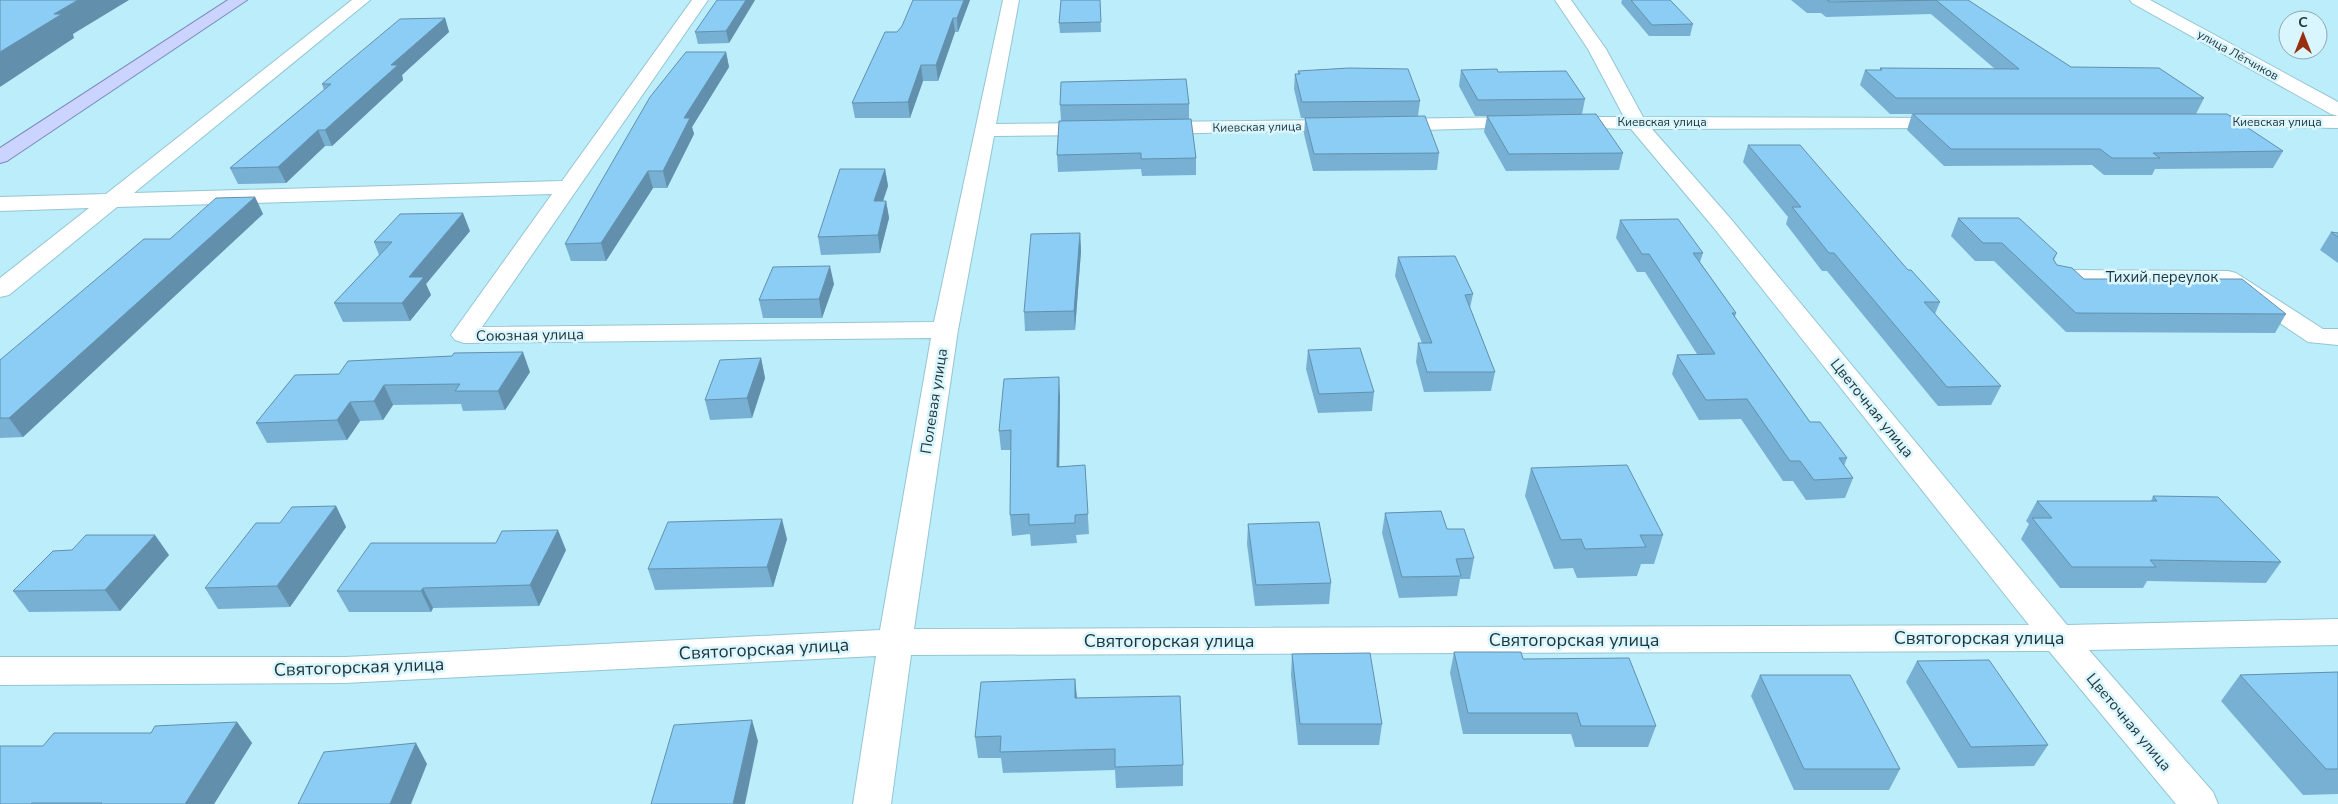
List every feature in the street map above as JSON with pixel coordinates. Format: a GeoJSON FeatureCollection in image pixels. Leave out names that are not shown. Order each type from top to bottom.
{"type":"FeatureCollection","features":[{"type":"Feature","properties":{"kind":"main road"},"geometry":{"type":"LineString","coordinates":[[0,157],[239,0]]}},
{"type":"Feature","properties":{"kind":"street"},"geometry":{"type":"LineString","coordinates":[[0,290],[362,0]]}},
{"type":"Feature","properties":{"kind":"street","name":"Союзная улица"},"geometry":{"type":"LineString","coordinates":[[700,0],[464,335],[945,330]]}},
{"type":"Feature","properties":{"kind":"street","name":"Полевая улица"},"geometry":{"type":"LineString","coordinates":[[872,804],[895,642],[945,330],[1011,0]]}},
{"type":"Feature","properties":{"kind":"street","name":"Цветочная улица"},"geometry":{"type":"LineString","coordinates":[[1563,0],[1596,49],[1636,122],[1729,230],[2058,638],[2199,804]]}},
{"type":"Feature","properties":{"kind":"street","name":"улица Лётчиков"},"geometry":{"type":"LineString","coordinates":[[2138,0],[2338,110]]}},
{"type":"Feature","properties":{"kind":"street","name":"Киевская улица"},"geometry":{"type":"LineString","coordinates":[[1134,128],[1636,122],[1962,122]]}},
{"type":"Feature","properties":{"kind":"street","name":"Киевская улица"},"geometry":{"type":"LineString","coordinates":[[2180,122],[2338,122]]}},
{"type":"Feature","properties":{"kind":"street"},"geometry":{"type":"LineString","coordinates":[[986,130],[1114,128]]}},
{"type":"Feature","properties":{"kind":"street"},"geometry":{"type":"LineString","coordinates":[[0,204],[569,187]]}},
{"type":"Feature","properties":{"kind":"street","name":"Тихий переулок"},"geometry":{"type":"LineString","coordinates":[[2058,277],[2228,278],[2317,337],[2338,337]]}},
{"type":"Feature","properties":{"kind":"street","name":"Святогорская улица"},"geometry":{"type":"LineString","coordinates":[[0,671],[345,670],[895,642],[2058,638],[2338,632]]}},
{"type":"Feature","properties":{"kind":"building"},"geometry":{"type":"Polygon","coordinates":[[[0,0],[78,0],[54,14],[62,14],[0,52],[0,0]]]}},
{"type":"Feature","properties":{"kind":"building"},"geometry":{"type":"Polygon","coordinates":[[[717,0],[746,0],[726,31],[695,32],[717,0]]]}},
{"type":"Feature","properties":{"kind":"building"},"geometry":{"type":"Polygon","coordinates":[[[913,0],[964,0],[957,18],[953,18],[936,65],[921,65],[908,102],[852,103],[885,32],[897,32],[902,26],[913,0]]]}},
{"type":"Feature","properties":{"kind":"building"},"geometry":{"type":"Polygon","coordinates":[[[1061,0],[1100,0],[1101,22],[1059,23],[1061,0]]]}},
{"type":"Feature","properties":{"kind":"building"},"geometry":{"type":"Polygon","coordinates":[[[1631,0],[1670,0],[1693,24],[1652,25],[1631,0]]]}},
{"type":"Feature","properties":{"kind":"building"},"geometry":{"type":"Polygon","coordinates":[[[1827,0],[1936,0],[1830,2],[1827,0]]]}},
{"type":"Feature","properties":{"kind":"building"},"geometry":{"type":"Polygon","coordinates":[[[1936,0],[1968,0],[2071,67],[2159,68],[2204,98],[1896,98],[1865,70],[1882,70],[1880,68],[2019,69],[1936,0]]]}},
{"type":"Feature","properties":{"kind":"building"},"geometry":{"type":"Polygon","coordinates":[[[445,18],[391,65],[398,65],[325,130],[318,130],[278,167],[230,168],[331,84],[322,84],[400,19],[445,18]]]}},
{"type":"Feature","properties":{"kind":"building"},"geometry":{"type":"Polygon","coordinates":[[[686,52],[726,52],[684,118],[690,118],[663,171],[648,171],[601,243],[565,244],[650,97],[686,52]]]}},
{"type":"Feature","properties":{"kind":"building"},"geometry":{"type":"Polygon","coordinates":[[[1349,68],[1408,69],[1420,101],[1302,102],[1295,74],[1300,74],[1298,71],[1349,68]]]}},
{"type":"Feature","properties":{"kind":"building"},"geometry":{"type":"Polygon","coordinates":[[[1497,69],[1498,72],[1566,71],[1585,99],[1478,100],[1461,70],[1497,69]]]}},
{"type":"Feature","properties":{"kind":"building"},"geometry":{"type":"Polygon","coordinates":[[[1186,79],[1189,104],[1060,105],[1061,82],[1186,79]]]}},
{"type":"Feature","properties":{"kind":"building"},"geometry":{"type":"Polygon","coordinates":[[[1596,114],[1623,153],[1509,154],[1487,116],[1596,114]]]}},
{"type":"Feature","properties":{"kind":"building"},"geometry":{"type":"Polygon","coordinates":[[[1913,114],[2227,114],[2283,151],[2153,153],[2160,158],[2112,158],[2100,149],[1951,149],[1913,114]]]}},
{"type":"Feature","properties":{"kind":"building"},"geometry":{"type":"Polygon","coordinates":[[[1425,116],[1439,153],[1314,154],[1305,118],[1425,116]]]}},
{"type":"Feature","properties":{"kind":"building"},"geometry":{"type":"Polygon","coordinates":[[[1191,119],[1196,158],[1141,159],[1141,153],[1057,155],[1059,121],[1191,119]]]}},
{"type":"Feature","properties":{"kind":"building"},"geometry":{"type":"Polygon","coordinates":[[[1748,145],[1800,145],[1908,270],[1911,270],[1940,302],[1924,302],[2001,386],[1947,387],[1834,253],[1829,253],[1792,207],[1801,207],[1748,145]]]}},
{"type":"Feature","properties":{"kind":"building"},"geometry":{"type":"Polygon","coordinates":[[[840,169],[885,169],[874,201],[886,201],[878,235],[818,237],[840,169]]]}},
{"type":"Feature","properties":{"kind":"building"},"geometry":{"type":"Polygon","coordinates":[[[255,197],[9,418],[0,418],[0,360],[144,239],[170,239],[216,198],[255,197]]]}},
{"type":"Feature","properties":{"kind":"building"},"geometry":{"type":"Polygon","coordinates":[[[463,213],[409,277],[424,277],[402,303],[334,303],[392,242],[374,242],[400,214],[463,213]]]}},
{"type":"Feature","properties":{"kind":"building"},"geometry":{"type":"Polygon","coordinates":[[[1958,218],[2019,218],[2057,253],[2053,259],[2057,265],[2072,268],[2084,279],[2242,279],[2286,314],[2076,313],[2002,243],[1983,243],[1958,218]]]}},
{"type":"Feature","properties":{"kind":"building"},"geometry":{"type":"Polygon","coordinates":[[[1678,219],[1703,253],[1693,253],[1736,313],[1732,313],[1810,422],[1820,422],[1847,458],[1839,458],[1853,478],[1814,480],[1800,461],[1790,461],[1747,399],[1706,400],[1677,355],[1715,354],[1649,254],[1642,254],[1620,220],[1678,219]]]}},
{"type":"Feature","properties":{"kind":"building"},"geometry":{"type":"Polygon","coordinates":[[[1080,233],[1074,311],[1024,312],[1031,234],[1080,233]]]}},
{"type":"Feature","properties":{"kind":"building"},"geometry":{"type":"Polygon","coordinates":[[[1455,256],[1473,294],[1465,295],[1495,372],[1427,372],[1418,343],[1432,343],[1398,257],[1455,256]]]}},
{"type":"Feature","properties":{"kind":"building"},"geometry":{"type":"Polygon","coordinates":[[[830,266],[819,299],[759,300],[773,267],[830,266]]]}},
{"type":"Feature","properties":{"kind":"building"},"geometry":{"type":"Polygon","coordinates":[[[1360,348],[1374,392],[1319,394],[1308,350],[1360,348]]]}},
{"type":"Feature","properties":{"kind":"building"},"geometry":{"type":"Polygon","coordinates":[[[523,352],[498,391],[455,391],[460,384],[384,385],[374,401],[350,402],[337,420],[256,423],[295,375],[339,374],[348,361],[452,356],[454,353],[523,352]]]}},
{"type":"Feature","properties":{"kind":"building"},"geometry":{"type":"Polygon","coordinates":[[[761,358],[747,398],[705,400],[720,360],[761,358]]]}},
{"type":"Feature","properties":{"kind":"building"},"geometry":{"type":"Polygon","coordinates":[[[1059,377],[1057,467],[1085,465],[1088,514],[1075,515],[1075,523],[1029,525],[1029,514],[1010,515],[1011,430],[999,431],[1004,379],[1059,377]]]}},
{"type":"Feature","properties":{"kind":"building"},"geometry":{"type":"Polygon","coordinates":[[[1627,465],[1663,535],[1640,535],[1646,547],[1585,549],[1581,539],[1561,540],[1531,468],[1627,465]]]}},
{"type":"Feature","properties":{"kind":"building"},"geometry":{"type":"Polygon","coordinates":[[[2153,496],[2218,497],[2281,562],[2150,560],[2156,567],[2072,567],[2032,518],[2052,518],[2037,501],[2157,501],[2153,496]]]}},
{"type":"Feature","properties":{"kind":"building"},"geometry":{"type":"Polygon","coordinates":[[[336,506],[277,586],[205,588],[256,523],[280,523],[292,507],[336,506]]]}},
{"type":"Feature","properties":{"kind":"building"},"geometry":{"type":"Polygon","coordinates":[[[1441,511],[1447,529],[1464,529],[1474,558],[1456,559],[1461,576],[1402,577],[1385,513],[1441,511]]]}},
{"type":"Feature","properties":{"kind":"building"},"geometry":{"type":"Polygon","coordinates":[[[782,519],[767,567],[648,569],[668,522],[782,519]]]}},
{"type":"Feature","properties":{"kind":"building"},"geometry":{"type":"Polygon","coordinates":[[[1319,522],[1331,583],[1256,585],[1248,524],[1319,522]]]}},
{"type":"Feature","properties":{"kind":"building"},"geometry":{"type":"Polygon","coordinates":[[[558,530],[530,585],[423,588],[421,591],[337,591],[371,543],[496,543],[502,531],[558,530]]]}},
{"type":"Feature","properties":{"kind":"building"},"geometry":{"type":"Polygon","coordinates":[[[86,535],[155,535],[105,590],[13,591],[53,551],[72,550],[86,535]]]}},
{"type":"Feature","properties":{"kind":"building"},"geometry":{"type":"Polygon","coordinates":[[[1454,652],[1521,652],[1523,659],[1629,658],[1656,726],[1581,726],[1577,713],[1468,713],[1454,652]]]}},
{"type":"Feature","properties":{"kind":"building"},"geometry":{"type":"Polygon","coordinates":[[[1370,653],[1382,724],[1300,724],[1292,654],[1370,653]]]}},
{"type":"Feature","properties":{"kind":"building"},"geometry":{"type":"Polygon","coordinates":[[[1989,660],[2048,745],[1971,747],[1917,661],[1989,660]]]}},
{"type":"Feature","properties":{"kind":"building"},"geometry":{"type":"Polygon","coordinates":[[[2338,672],[2338,769],[2326,769],[2240,675],[2338,672]]]}},
{"type":"Feature","properties":{"kind":"building"},"geometry":{"type":"Polygon","coordinates":[[[1760,675],[1850,675],[1900,769],[1804,769],[1760,675]]]}},
{"type":"Feature","properties":{"kind":"building"},"geometry":{"type":"Polygon","coordinates":[[[1075,679],[1075,698],[1180,696],[1183,765],[1115,767],[1115,749],[1000,752],[1001,736],[975,737],[981,682],[1075,679]]]}},
{"type":"Feature","properties":{"kind":"building"},"geometry":{"type":"Polygon","coordinates":[[[752,720],[733,804],[651,804],[674,725],[752,720]]]}},
{"type":"Feature","properties":{"kind":"building"},"geometry":{"type":"Polygon","coordinates":[[[237,722],[185,804],[0,804],[0,746],[43,746],[54,733],[151,733],[155,726],[237,722]]]}},
{"type":"Feature","properties":{"kind":"building"},"geometry":{"type":"Polygon","coordinates":[[[416,743],[390,804],[298,804],[324,752],[416,743]]]}}]}
